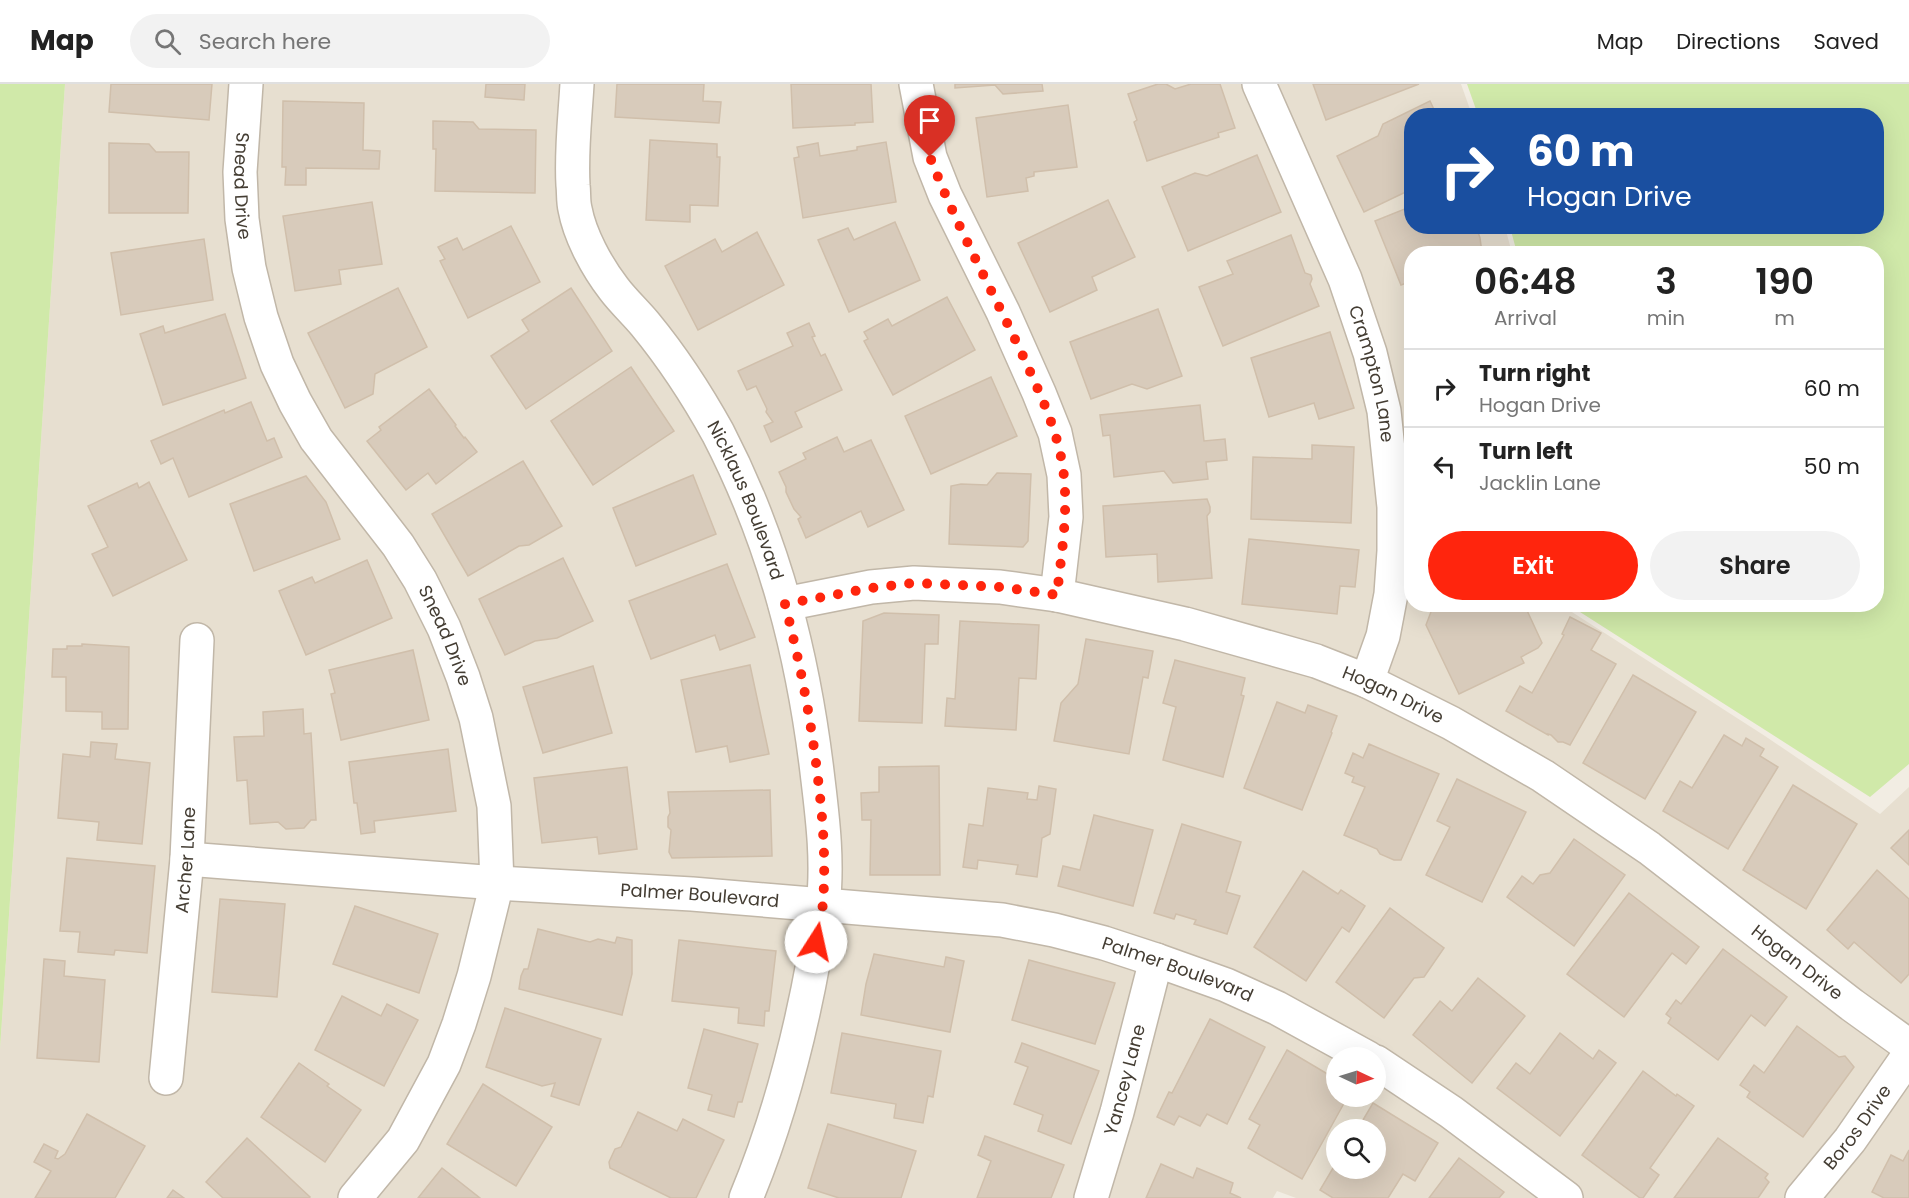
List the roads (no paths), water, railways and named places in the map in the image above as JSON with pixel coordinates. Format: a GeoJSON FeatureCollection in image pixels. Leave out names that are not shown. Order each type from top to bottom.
{"type":"FeatureCollection","features":[{"type":"Feature","properties":{"kind":"street","name":"Snead Drive"},"geometry":{"type":"LineString","coordinates":[[246,84],[240,172],[242,219],[249,268],[261,317],[278,364],[311,430],[398,545],[420,580],[444,628],[476,718],[494,806],[497,883],[474,976],[459,1024],[444,1064],[403,1140],[355,1198]]}},
{"type":"Feature","properties":{"kind":"street","name":"Nicklaus Boulevard"},"geometry":{"type":"LineString","coordinates":[[577,84],[572,163],[575,209],[591,253],[614,289],[645,323],[672,359],[718,434],[773,562],[802,670],[811,720],[823,822],[825,863],[823,904],[806,1000],[783,1096],[765,1151],[746,1198]]}},
{"type":"Feature","properties":{"kind":"street"},"geometry":{"type":"LineString","coordinates":[[916,84],[930,157],[945,195],[1003,312],[1055,433],[1064,475],[1066,517],[1057,595]]}},
{"type":"Feature","properties":{"kind":"street","name":"Crampton Lane"},"geometry":{"type":"LineString","coordinates":[[1259,84],[1345,279],[1370,353],[1384,411],[1394,507],[1394,551],[1391,594],[1383,636],[1367,681]]}},
{"type":"Feature","properties":{"kind":"street","name":"Hogan Drive"},"geometry":{"type":"LineString","coordinates":[[785,604],[871,588],[914,583],[1000,587],[1057,595],[1185,624],[1316,661],[1367,681],[1451,723],[1552,783],[1649,848],[1852,1005],[1909,1046]]}},
{"type":"Feature","properties":{"kind":"street","name":"Archer Lane"},"geometry":{"type":"LineString","coordinates":[[166,1078],[187,859],[197,640]]}},
{"type":"Feature","properties":{"kind":"street","name":"Palmer Boulevard"},"geometry":{"type":"LineString","coordinates":[[187,859],[497,883],[692,894],[1002,920],[1104,943],[1156,960],[1277,1008],[1348,1047]]}},
{"type":"Feature","properties":{"kind":"street","name":"Yancey Lane"},"geometry":{"type":"LineString","coordinates":[[1091,1198],[1117,1112],[1156,960]]}},
{"type":"Feature","properties":{"kind":"street","name":"Boros Drive"},"geometry":{"type":"LineString","coordinates":[[1802,1198],[1850,1140],[1909,1055]]}},
{"type":"Feature","properties":{"kind":"street"},"geometry":{"type":"LineString","coordinates":[[1386,1069],[1451,1112],[1566,1198]]}}]}
